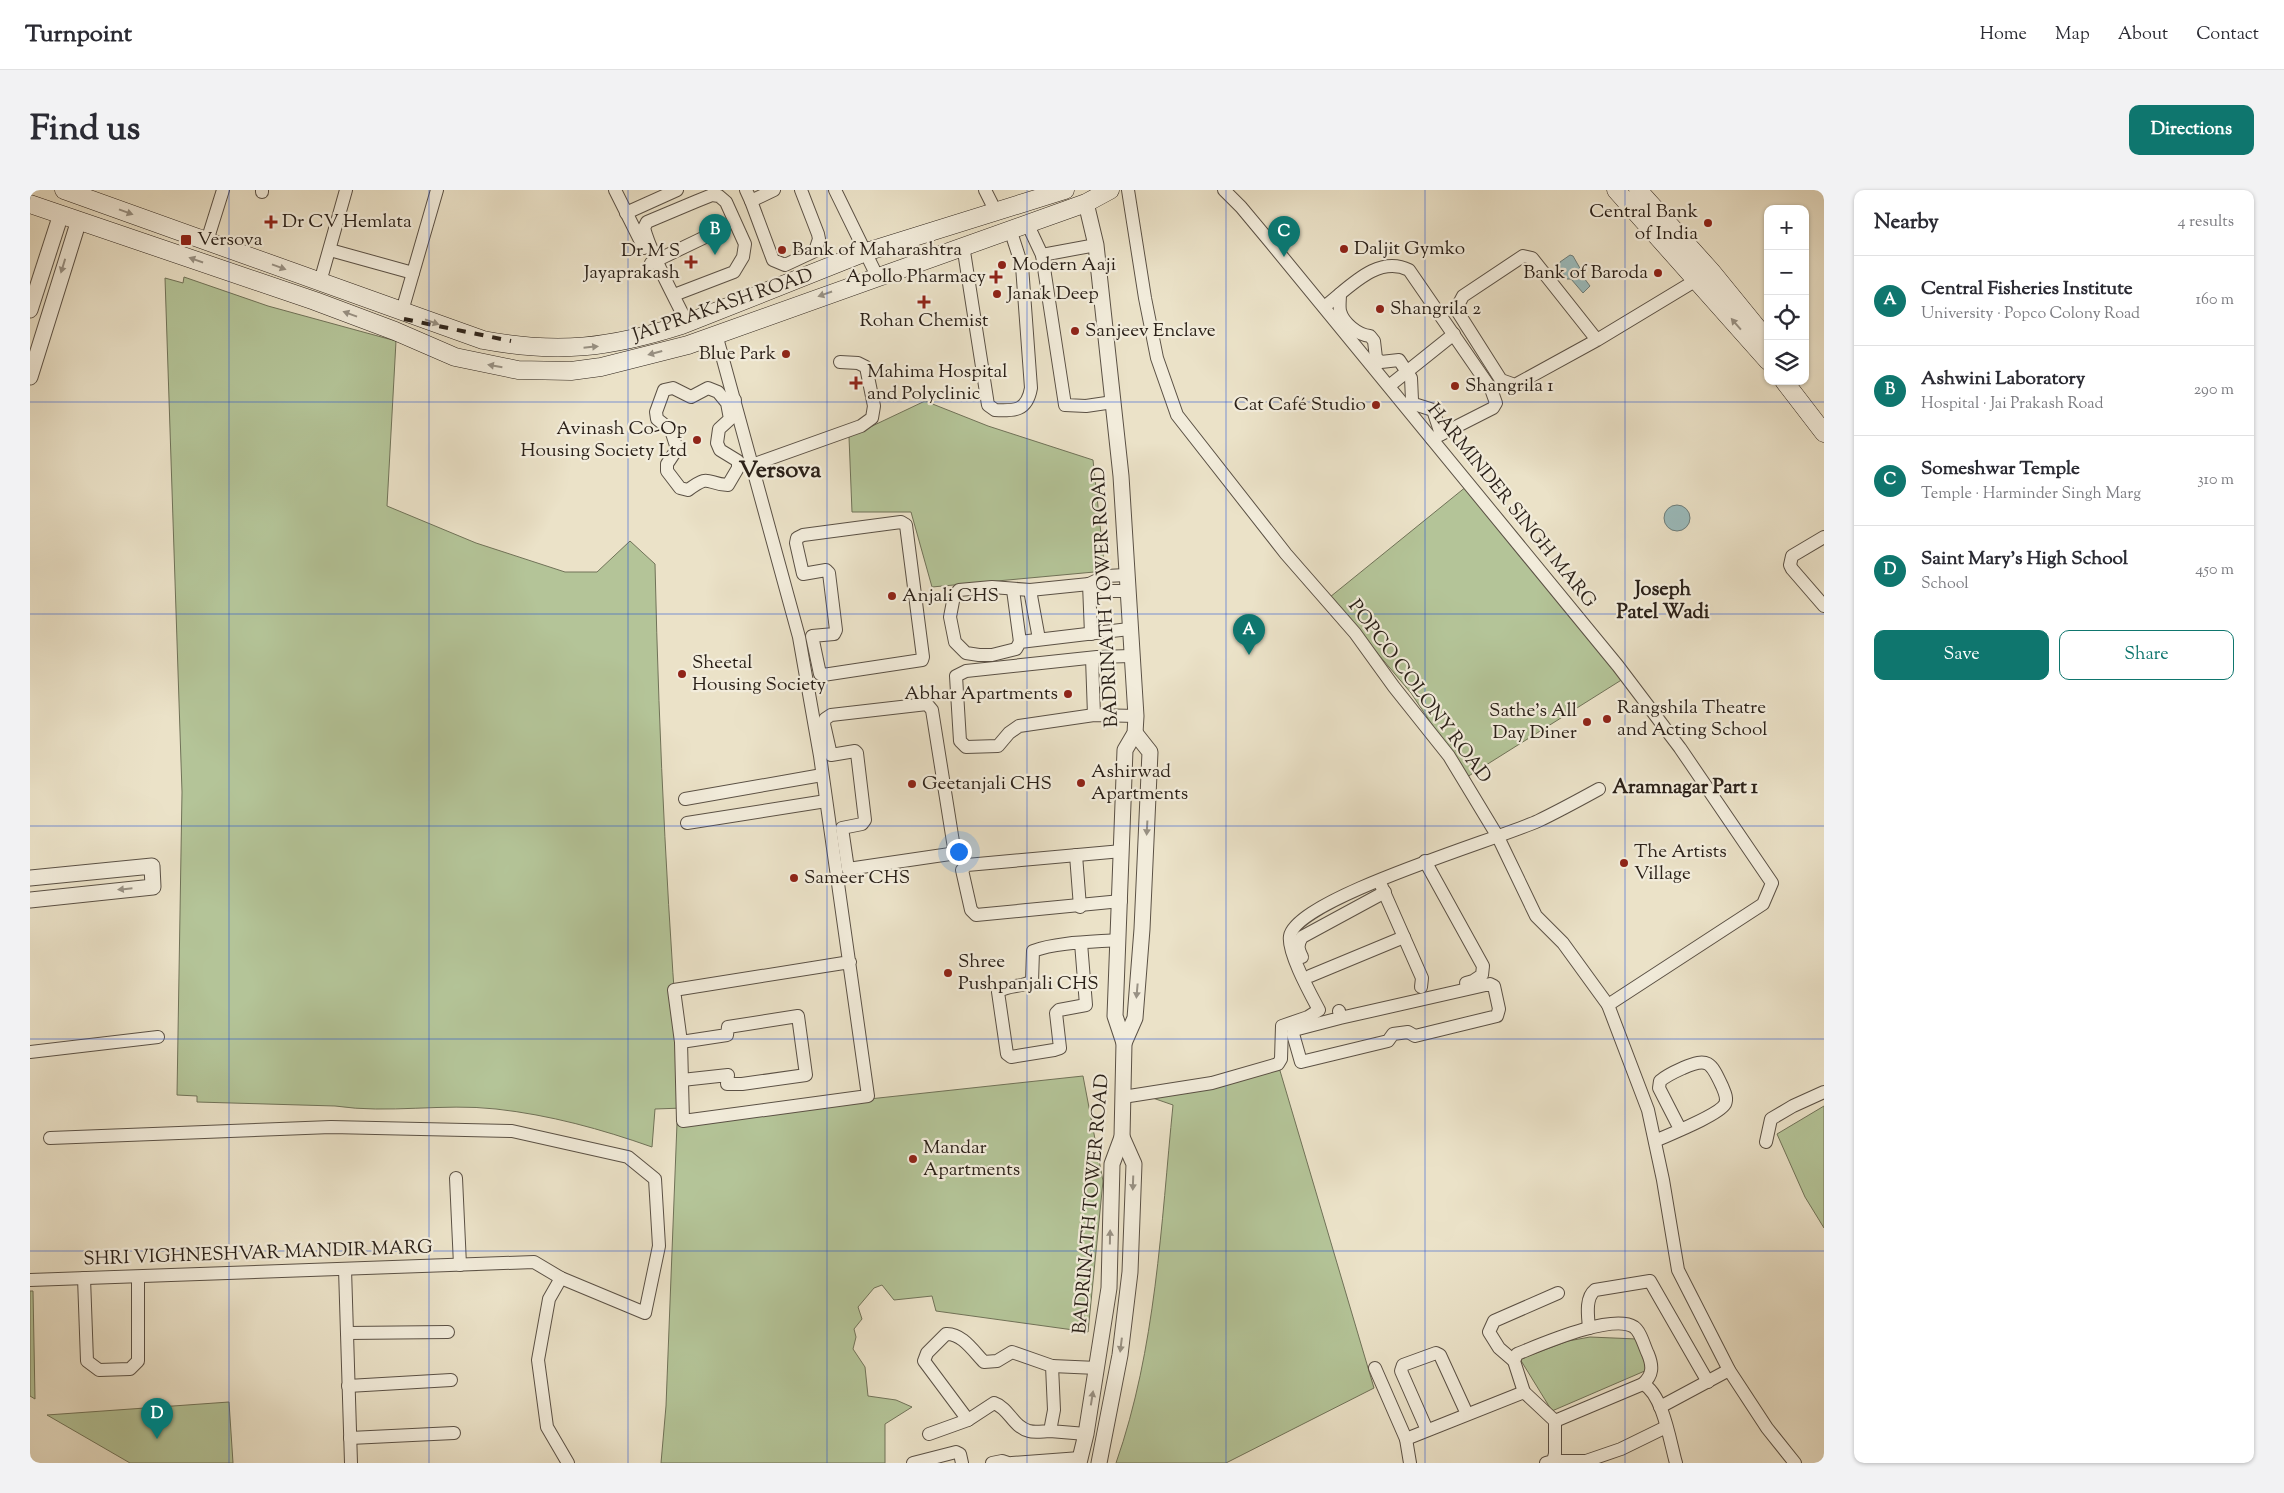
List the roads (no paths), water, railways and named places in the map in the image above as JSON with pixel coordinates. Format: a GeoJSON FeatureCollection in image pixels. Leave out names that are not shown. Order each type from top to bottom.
{"type":"FeatureCollection","features":[{"type":"Feature","properties":{"kind":"main road","name":"JAI PRAKASH ROAD"},"geometry":{"type":"LineString","coordinates":[[64,190],[483,340],[532,348],[578,348],[610,345],[684,324],[866,252],[1064,190]]}},
{"type":"Feature","properties":{"kind":"main road","name":"JAI PRAKASH ROAD"},"geometry":{"type":"LineString","coordinates":[[30,204],[315,301],[395,331],[455,357],[487,365],[526,370],[585,370],[688,344],[962,245],[1086,203],[1110,190]]}},
{"type":"Feature","properties":{"kind":"main road"},"geometry":{"type":"LineString","coordinates":[[1616,190],[1637,216],[1704,275],[1767,340]]}},
{"type":"Feature","properties":{"kind":"main road"},"geometry":{"type":"LineString","coordinates":[[1637,216],[1646,195]]}},
{"type":"Feature","properties":{"kind":"main road"},"geometry":{"type":"LineString","coordinates":[[1646,195],[1764,356]]}},
{"type":"Feature","properties":{"kind":"main road"},"geometry":{"type":"LineString","coordinates":[[1792,385],[1824,433]]}},
{"type":"Feature","properties":{"kind":"main road"},"geometry":{"type":"LineString","coordinates":[[1793,385],[1824,416]]}},
{"type":"Feature","properties":{"kind":"street"},"geometry":{"type":"LineString","coordinates":[[207,241],[223,190]]}},
{"type":"Feature","properties":{"kind":"street"},"geometry":{"type":"LineString","coordinates":[[320,282],[346,190]]}},
{"type":"Feature","properties":{"kind":"street"},"geometry":{"type":"LineString","coordinates":[[402,311],[437,190]]}},
{"type":"Feature","properties":{"kind":"street"},"geometry":{"type":"LineString","coordinates":[[615,190],[674,296],[684,324],[688,344]]}},
{"type":"Feature","properties":{"kind":"street"},"geometry":{"type":"LineString","coordinates":[[626,212],[677,190]]}},
{"type":"Feature","properties":{"kind":"street"},"geometry":{"type":"LineString","coordinates":[[774,190],[748,195],[773,260],[785,265],[815,251],[819,240],[801,190]]}},
{"type":"Feature","properties":{"kind":"street"},"geometry":{"type":"LineString","coordinates":[[835,190],[877,276]]}},
{"type":"Feature","properties":{"kind":"street"},"geometry":{"type":"LineString","coordinates":[[985,190],[996,212]]}},
{"type":"Feature","properties":{"kind":"street","name":"POPCO COLONY ROAD"},"geometry":{"type":"LineString","coordinates":[[1128,190],[1145,298],[1157,358],[1177,415],[1275,540],[1355,632],[1394,687],[1449,756],[1498,837],[1536,916],[1563,943],[1608,1005],[1648,1110],[1663,1180],[1678,1270],[1729,1370],[1767,1428],[1795,1463]]}},
{"type":"Feature","properties":{"kind":"street","name":"HARMINDER SINGH MARG"},"geometry":{"type":"LineString","coordinates":[[1224,190],[1242,207],[1389,386],[1436,436],[1637,690],[1714,797],[1772,883],[1763,904],[1608,1005]]}},
{"type":"Feature","properties":{"kind":"street"},"geometry":{"type":"LineString","coordinates":[[674,296],[734,272],[743,257],[745,244],[723,198],[712,195],[647,222],[644,228],[654,261],[684,324]]}},
{"type":"Feature","properties":{"kind":"street","name":"BADRINATH TOWER ROAD"},"geometry":{"type":"LineString","coordinates":[[1080,1461],[1109,1288],[1112,1164],[1122,1137],[1124,1043],[1115,1016],[1126,750],[1135,733],[1136,716],[1129,629],[1121,476],[1096,245],[1086,203]]}},
{"type":"Feature","properties":{"kind":"street"},"geometry":{"type":"LineString","coordinates":[[30,310],[61,214]]}},
{"type":"Feature","properties":{"kind":"street"},"geometry":{"type":"LineString","coordinates":[[30,377],[69,247],[79,220]]}},
{"type":"Feature","properties":{"kind":"street"},"geometry":{"type":"LineString","coordinates":[[1027,223],[1042,255],[1065,405],[1086,406],[1113,402]]}},
{"type":"Feature","properties":{"kind":"street"},"geometry":{"type":"LineString","coordinates":[[962,245],[988,405],[995,410],[1018,409],[1025,406],[1031,388],[1022,266],[1010,229]]}},
{"type":"Feature","properties":{"kind":"street"},"geometry":{"type":"LineString","coordinates":[[654,261],[703,238]]}},
{"type":"Feature","properties":{"kind":"street"},"geometry":{"type":"LineString","coordinates":[[52,242],[69,247]]}},
{"type":"Feature","properties":{"kind":"street"},"geometry":{"type":"LineString","coordinates":[[1042,255],[1096,245]]}},
{"type":"Feature","properties":{"kind":"street"},"geometry":{"type":"LineString","coordinates":[[330,250],[413,273]]}},
{"type":"Feature","properties":{"kind":"street"},"geometry":{"type":"LineString","coordinates":[[1597,340],[1532,258],[1523,256],[1463,296],[1456,309],[1501,380],[1515,385],[1597,340],[1704,275]]}},
{"type":"Feature","properties":{"kind":"street"},"geometry":{"type":"LineString","coordinates":[[796,261],[802,277]]}},
{"type":"Feature","properties":{"kind":"street"},"geometry":{"type":"LineString","coordinates":[[1324,307],[1340,294],[1368,272],[1384,265],[1402,267],[1409,270],[1491,389],[1496,403],[1493,408],[1436,436],[1433,410],[1414,404],[1411,378],[1399,360],[1381,362],[1376,358],[1374,341],[1370,336],[1365,336],[1348,325],[1340,311],[1340,294]]}},
{"type":"Feature","properties":{"kind":"street"},"geometry":{"type":"LineString","coordinates":[[716,334],[731,401],[752,465],[799,637],[825,755]]}},
{"type":"Feature","properties":{"kind":"street"},"geometry":{"type":"LineString","coordinates":[[1389,386],[1454,334]]}},
{"type":"Feature","properties":{"kind":"street"},"geometry":{"type":"LineString","coordinates":[[752,465],[861,426],[872,418],[874,406],[866,367],[858,363],[840,362]]}},
{"type":"Feature","properties":{"kind":"street"},"geometry":{"type":"LineString","coordinates":[[673,388],[691,397],[708,388],[731,401],[730,419],[719,429],[718,443],[720,450],[738,461],[738,468],[728,485],[709,479],[701,480],[688,490],[680,488],[667,470],[667,464],[677,449],[671,430],[657,419],[656,412],[664,390],[673,388]]}},
{"type":"Feature","properties":{"kind":"street"},"geometry":{"type":"LineString","coordinates":[[803,574],[796,543],[797,538],[803,535],[902,522],[906,525],[924,657],[922,660],[824,675],[820,674],[812,636]]}},
{"type":"Feature","properties":{"kind":"street"},"geometry":{"type":"LineString","coordinates":[[1824,537],[1792,556],[1790,560],[1792,570],[1824,606]]}},
{"type":"Feature","properties":{"kind":"street"},"geometry":{"type":"LineString","coordinates":[[782,576],[826,570],[829,573],[836,630],[834,634],[799,637]]}},
{"type":"Feature","properties":{"kind":"street"},"geometry":{"type":"LineString","coordinates":[[1013,590],[1020,642],[1016,649],[992,655],[966,653],[955,642],[951,630],[950,617],[952,605],[959,590],[992,587],[1030,590],[1089,584],[1106,576],[1126,575]]}},
{"type":"Feature","properties":{"kind":"street"},"geometry":{"type":"LineString","coordinates":[[1089,584],[1106,591],[1127,591]]}},
{"type":"Feature","properties":{"kind":"street"},"geometry":{"type":"LineString","coordinates":[[1089,584],[1091,634]]}},
{"type":"Feature","properties":{"kind":"street"},"geometry":{"type":"LineString","coordinates":[[1030,590],[1039,640]]}},
{"type":"Feature","properties":{"kind":"street"},"geometry":{"type":"LineString","coordinates":[[1020,642],[1129,629]]}},
{"type":"Feature","properties":{"kind":"street"},"geometry":{"type":"LineString","coordinates":[[1131,656],[1092,658],[966,671],[956,676],[960,741],[966,747],[998,746],[1009,733],[1019,726],[1094,715],[1136,716]]}},
{"type":"Feature","properties":{"kind":"street"},"geometry":{"type":"LineString","coordinates":[[1092,658],[1094,715]]}},
{"type":"Feature","properties":{"kind":"street"},"geometry":{"type":"LineString","coordinates":[[927,704],[932,710],[954,848],[950,854],[848,869],[826,801],[822,775],[825,755],[824,724],[831,715],[927,704]]}},
{"type":"Feature","properties":{"kind":"street"},"geometry":{"type":"LineString","coordinates":[[1124,1043],[1135,1018],[1142,929],[1150,752],[1135,733]]}},
{"type":"Feature","properties":{"kind":"street"},"geometry":{"type":"LineString","coordinates":[[825,755],[855,751],[857,753],[865,822],[836,830]]}},
{"type":"Feature","properties":{"kind":"street"},"geometry":{"type":"LineString","coordinates":[[685,799],[822,775]]}},
{"type":"Feature","properties":{"kind":"street"},"geometry":{"type":"LineString","coordinates":[[1332,1012],[1303,981],[1290,936],[1297,924],[1343,896],[1425,861],[1498,837],[1540,820],[1599,789]]}},
{"type":"Feature","properties":{"kind":"street"},"geometry":{"type":"LineString","coordinates":[[687,823],[826,801]]}},
{"type":"Feature","properties":{"kind":"street"},"geometry":{"type":"LineString","coordinates":[[836,830],[850,962],[868,1096],[683,1121],[681,1042],[674,990],[850,962]]}},
{"type":"Feature","properties":{"kind":"street"},"geometry":{"type":"LineString","coordinates":[[1121,901],[976,915],[971,910],[962,870],[967,865],[1122,851]]}},
{"type":"Feature","properties":{"kind":"street"},"geometry":{"type":"LineString","coordinates":[[1076,855],[1080,906]]}},
{"type":"Feature","properties":{"kind":"street"},"geometry":{"type":"LineString","coordinates":[[1425,861],[1483,966],[1482,975],[1473,981],[1445,991]]}},
{"type":"Feature","properties":{"kind":"street"},"geometry":{"type":"LineString","coordinates":[[30,878],[152,866],[153,886],[30,900]]}},
{"type":"Feature","properties":{"kind":"street"},"geometry":{"type":"LineString","coordinates":[[1379,880],[1422,978],[1421,987]]}},
{"type":"Feature","properties":{"kind":"street"},"geometry":{"type":"LineString","coordinates":[[1332,1012],[1321,1002],[1298,948],[1298,943],[1302,937],[1385,892]]}},
{"type":"Feature","properties":{"kind":"street"},"geometry":{"type":"LineString","coordinates":[[1310,976],[1404,937]]}},
{"type":"Feature","properties":{"kind":"street"},"geometry":{"type":"LineString","coordinates":[[1082,943],[1086,1005],[1059,1010],[1056,1013],[1060,1048],[1011,1057],[1007,1054],[998,992],[1001,989],[1028,984],[1032,981],[1033,950],[1082,943],[1119,940]]}},
{"type":"Feature","properties":{"kind":"street"},"geometry":{"type":"LineString","coordinates":[[1123,1097],[1212,1083],[1278,1064],[1281,1059],[1282,1026],[1308,1016],[1490,984],[1494,986],[1499,1013],[1497,1016],[1415,1036],[1408,1032],[1392,1034],[1388,1041],[1301,1062],[1293,1034],[1294,1030],[1332,1012]]}},
{"type":"Feature","properties":{"kind":"street"},"geometry":{"type":"LineString","coordinates":[[681,1042],[727,1035],[728,1027],[798,1016],[806,1075],[742,1084],[727,1084],[728,1075],[682,1080]]}},
{"type":"Feature","properties":{"kind":"street"},"geometry":{"type":"LineString","coordinates":[[30,1052],[158,1037]]}},
{"type":"Feature","properties":{"kind":"street"},"geometry":{"type":"LineString","coordinates":[[1654,1141],[1680,1129],[1720,1109],[1726,1103],[1726,1096],[1713,1068],[1706,1062],[1699,1061],[1666,1076],[1660,1081],[1660,1088],[1680,1129]]}},
{"type":"Feature","properties":{"kind":"street"},"geometry":{"type":"LineString","coordinates":[[1766,1142],[1771,1119],[1793,1106],[1824,1092]]}},
{"type":"Feature","properties":{"kind":"street","name":"SHRI VIGHNESHVAR MANDIR MARG"},"geometry":{"type":"LineString","coordinates":[[30,1280],[534,1262],[561,1278],[645,1312],[659,1246],[655,1179],[628,1157],[512,1131],[331,1127],[50,1138]]}},
{"type":"Feature","properties":{"kind":"street"},"geometry":{"type":"LineString","coordinates":[[1099,1463],[1120,1355],[1130,1272],[1134,1164],[1122,1137]]}},
{"type":"Feature","properties":{"kind":"street"},"geometry":{"type":"LineString","coordinates":[[456,1178],[460,1265]]}},
{"type":"Feature","properties":{"kind":"street"},"geometry":{"type":"LineString","coordinates":[[345,1269],[351,1463]]}},
{"type":"Feature","properties":{"kind":"street"},"geometry":{"type":"LineString","coordinates":[[84,1278],[87,1361],[99,1370],[130,1369],[138,1361],[138,1276]]}},
{"type":"Feature","properties":{"kind":"street"},"geometry":{"type":"LineString","coordinates":[[561,1278],[549,1299],[538,1360],[547,1427],[568,1463]]}},
{"type":"Feature","properties":{"kind":"street"},"geometry":{"type":"LineString","coordinates":[[1588,1328],[1588,1304],[1595,1290],[1650,1282],[1708,1382]]}},
{"type":"Feature","properties":{"kind":"street"},"geometry":{"type":"LineString","coordinates":[[1549,1462],[1555,1454],[1555,1421],[1524,1392],[1514,1361],[1499,1348],[1489,1332],[1494,1321],[1558,1293]]}},
{"type":"Feature","properties":{"kind":"street"},"geometry":{"type":"LineString","coordinates":[[1514,1361],[1517,1354],[1580,1329],[1614,1324],[1632,1325],[1637,1329],[1650,1360],[1652,1369],[1650,1377],[1643,1384],[1555,1421]]}},
{"type":"Feature","properties":{"kind":"street"},"geometry":{"type":"LineString","coordinates":[[347,1333],[448,1332]]}},
{"type":"Feature","properties":{"kind":"street"},"geometry":{"type":"LineString","coordinates":[[968,1420],[924,1361],[927,1353],[946,1334],[953,1334],[962,1339],[984,1362],[997,1361],[1012,1352],[1052,1366],[1097,1368]]}},
{"type":"Feature","properties":{"kind":"street"},"geometry":{"type":"LineString","coordinates":[[1427,1430],[1401,1371],[1404,1365],[1436,1353],[1440,1355],[1467,1414]]}},
{"type":"Feature","properties":{"kind":"street"},"geometry":{"type":"LineString","coordinates":[[1050,1431],[1054,1410],[1052,1366]]}},
{"type":"Feature","properties":{"kind":"street"},"geometry":{"type":"LineString","coordinates":[[1375,1368],[1406,1438],[1410,1463]]}},
{"type":"Feature","properties":{"kind":"street"},"geometry":{"type":"LineString","coordinates":[[1660,1407],[1729,1370]]}},
{"type":"Feature","properties":{"kind":"street"},"geometry":{"type":"LineString","coordinates":[[348,1386],[451,1380]]}},
{"type":"Feature","properties":{"kind":"street"},"geometry":{"type":"LineString","coordinates":[[1643,1384],[1648,1387],[1660,1407],[1676,1463]]}},
{"type":"Feature","properties":{"kind":"street"},"geometry":{"type":"LineString","coordinates":[[1406,1438],[1524,1392]]}},
{"type":"Feature","properties":{"kind":"street"},"geometry":{"type":"LineString","coordinates":[[929,1434],[968,1420],[994,1403],[1001,1406],[1018,1426],[1029,1431],[1086,1434]]}},
{"type":"Feature","properties":{"kind":"street"},"geometry":{"type":"LineString","coordinates":[[1549,1462],[1586,1461],[1621,1449],[1666,1427]]}},
{"type":"Feature","properties":{"kind":"street"},"geometry":{"type":"LineString","coordinates":[[350,1438],[454,1432]]}},
{"type":"Feature","properties":{"kind":"street"},"geometry":{"type":"LineString","coordinates":[[913,1463],[951,1452],[960,1454],[962,1463]]}},
{"type":"Feature","properties":{"kind":"street"},"geometry":{"type":"LineString","coordinates":[[992,1463],[1002,1461],[1008,1463]]}},
{"type":"Feature","properties":{"kind":"street"},"geometry":{"type":"LineString","coordinates":[[1012,1463],[1080,1461]]}},
{"type":"Feature","properties":{"kind":"water"},"geometry":{"type":"Polygon","coordinates":[[[1570,255],[1573,256],[1581,270],[1581,274],[1590,286],[1583,293],[1571,279],[1567,279],[1558,267],[1560,262],[1570,255]]]}},
{"type":"Feature","properties":{"kind":"water"},"geometry":{"type":"Polygon","coordinates":[[[1677,505],[1686,509],[1690,518],[1686,527],[1677,531],[1668,527],[1664,518],[1668,509],[1677,505]]]}},
{"type":"Feature","properties":{"kind":"railway"},"geometry":{"type":"LineString","coordinates":[[404,319],[511,341]]}},
{"type":"Feature","properties":{"kind":"place","name":"Dr CV Hemlata"},"geometry":{"type":"Point","coordinates":[271,222]}},
{"type":"Feature","properties":{"kind":"place","name":"Central Bank of India"},"geometry":{"type":"Point","coordinates":[1708,223]}},
{"type":"Feature","properties":{"kind":"place","name":"Versova"},"geometry":{"type":"Point","coordinates":[186,240]}},
{"type":"Feature","properties":{"kind":"place","name":"Daljit Gymko"},"geometry":{"type":"Point","coordinates":[1344,249]}},
{"type":"Feature","properties":{"kind":"place","name":"Bank of Maharashtra"},"geometry":{"type":"Point","coordinates":[782,250]}},
{"type":"Feature","properties":{"kind":"place","name":"Ashwini Laboratory"},"geometry":{"type":"Point","coordinates":[715,255]}},
{"type":"Feature","properties":{"kind":"place","name":"Someshwar Temple"},"geometry":{"type":"Point","coordinates":[1284,257]}},
{"type":"Feature","properties":{"kind":"place","name":"Dr M S Jayaprakash"},"geometry":{"type":"Point","coordinates":[691,262]}},
{"type":"Feature","properties":{"kind":"place","name":"Modern Aaji"},"geometry":{"type":"Point","coordinates":[1002,265]}},
{"type":"Feature","properties":{"kind":"place","name":"Bank of Baroda"},"geometry":{"type":"Point","coordinates":[1658,273]}},
{"type":"Feature","properties":{"kind":"place","name":"Apollo Pharmacy"},"geometry":{"type":"Point","coordinates":[996,277]}},
{"type":"Feature","properties":{"kind":"place","name":"Janak Deep"},"geometry":{"type":"Point","coordinates":[997,294]}},
{"type":"Feature","properties":{"kind":"place","name":"Rohan Chemist"},"geometry":{"type":"Point","coordinates":[924,302]}},
{"type":"Feature","properties":{"kind":"place","name":"Shangrila 2"},"geometry":{"type":"Point","coordinates":[1380,309]}},
{"type":"Feature","properties":{"kind":"place","name":"Sanjeev Enclave"},"geometry":{"type":"Point","coordinates":[1075,331]}},
{"type":"Feature","properties":{"kind":"place","name":"Blue Park"},"geometry":{"type":"Point","coordinates":[786,354]}},
{"type":"Feature","properties":{"kind":"place","name":"Mahima Hospital and Polyclinic"},"geometry":{"type":"Point","coordinates":[856,383]}},
{"type":"Feature","properties":{"kind":"place","name":"Shangrila 1"},"geometry":{"type":"Point","coordinates":[1455,386]}},
{"type":"Feature","properties":{"kind":"place","name":"Cat Café Studio"},"geometry":{"type":"Point","coordinates":[1376,405]}},
{"type":"Feature","properties":{"kind":"place","name":"Avinash Co-Op Housing Society Ltd"},"geometry":{"type":"Point","coordinates":[697,440]}},
{"type":"Feature","properties":{"kind":"place","name":"Anjali CHS"},"geometry":{"type":"Point","coordinates":[892,596]}},
{"type":"Feature","properties":{"kind":"place","name":"Central Fisheries Institute"},"geometry":{"type":"Point","coordinates":[1249,655]}},
{"type":"Feature","properties":{"kind":"place","name":"Sheetal Housing Society"},"geometry":{"type":"Point","coordinates":[682,674]}},
{"type":"Feature","properties":{"kind":"place","name":"Abhar Apartments"},"geometry":{"type":"Point","coordinates":[1068,694]}},
{"type":"Feature","properties":{"kind":"place","name":"Rangshila Theatre and Acting School"},"geometry":{"type":"Point","coordinates":[1607,719]}},
{"type":"Feature","properties":{"kind":"place","name":"Sathe's All Day Diner"},"geometry":{"type":"Point","coordinates":[1587,722]}},
{"type":"Feature","properties":{"kind":"place","name":"Ashirwad Apartments"},"geometry":{"type":"Point","coordinates":[1081,783]}},
{"type":"Feature","properties":{"kind":"place","name":"Geetanjali CHS"},"geometry":{"type":"Point","coordinates":[912,784]}},
{"type":"Feature","properties":{"kind":"place","name":"The Artists Village"},"geometry":{"type":"Point","coordinates":[1624,863]}},
{"type":"Feature","properties":{"kind":"place","name":"Sameer CHS"},"geometry":{"type":"Point","coordinates":[794,878]}},
{"type":"Feature","properties":{"kind":"place","name":"Shree Pushpanjali CHS"},"geometry":{"type":"Point","coordinates":[948,973]}},
{"type":"Feature","properties":{"kind":"place","name":"Mandar Apartments"},"geometry":{"type":"Point","coordinates":[913,1159]}},
{"type":"Feature","properties":{"kind":"place","name":"Saint Mary's High School"},"geometry":{"type":"Point","coordinates":[157,1439]}},
{"type":"Feature","properties":{"kind":"district","name":"Versova"},"geometry":{"type":"Point","coordinates":[780,471]}},
{"type":"Feature","properties":{"kind":"district","name":"Joseph Patel Wadi"},"geometry":{"type":"Point","coordinates":[1663,602]}},
{"type":"Feature","properties":{"kind":"district","name":"Aramnagar Part 1"},"geometry":{"type":"Point","coordinates":[1685,788]}}]}
